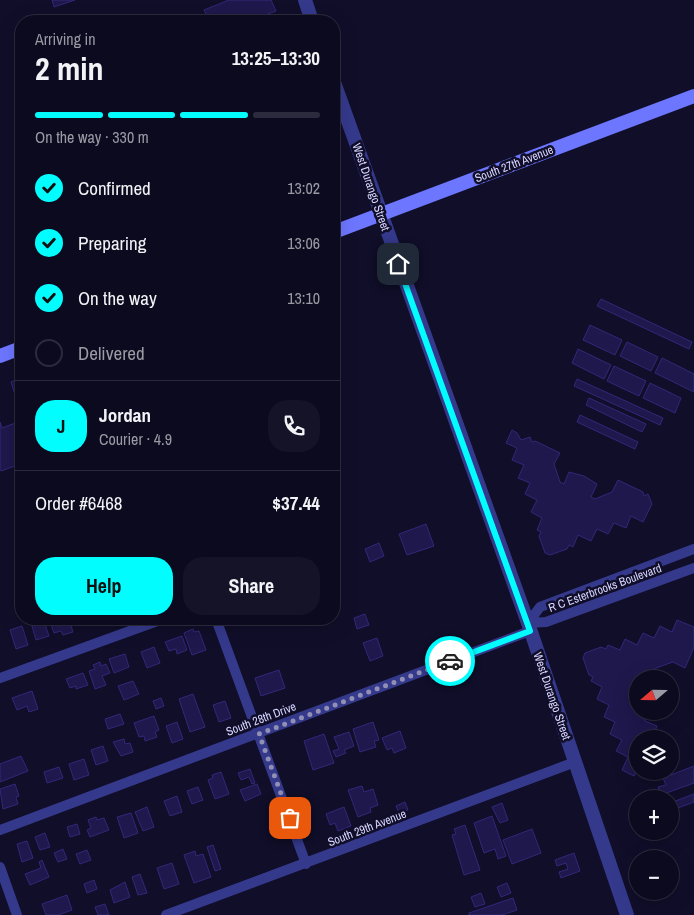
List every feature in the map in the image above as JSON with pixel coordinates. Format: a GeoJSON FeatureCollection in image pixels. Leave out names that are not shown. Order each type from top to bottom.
{"type":"FeatureCollection","features":[{"type":"Feature","properties":{"kind":"main road","name":"South 27th Avenue"},"geometry":{"type":"LineString","coordinates":[[340,230],[694,96]]}},
{"type":"Feature","properties":{"kind":"main road"},"geometry":{"type":"LineString","coordinates":[[0,356],[15,350]]}},
{"type":"Feature","properties":{"kind":"street"},"geometry":{"type":"LineString","coordinates":[[305,0],[310,15]]}},
{"type":"Feature","properties":{"kind":"street","name":"West Durango Street"},"geometry":{"type":"LineString","coordinates":[[340,99],[529,627],[627,915]]}},
{"type":"Feature","properties":{"kind":"street","name":"R C Esterbrooks Boulevard"},"geometry":{"type":"LineString","coordinates":[[529,627],[540,607],[694,549]]}},
{"type":"Feature","properties":{"kind":"street","name":"R C Esterbrooks Boulevard"},"geometry":{"type":"LineString","coordinates":[[529,627],[694,568]]}},
{"type":"Feature","properties":{"kind":"street"},"geometry":{"type":"LineString","coordinates":[[0,678],[146,625]]}},
{"type":"Feature","properties":{"kind":"street"},"geometry":{"type":"LineString","coordinates":[[218,625],[306,864]]}},
{"type":"Feature","properties":{"kind":"street","name":"South 28th Drive"},"geometry":{"type":"LineString","coordinates":[[0,830],[259,734],[529,627]]}},
{"type":"Feature","properties":{"kind":"street","name":"South 29th Avenue"},"geometry":{"type":"LineString","coordinates":[[166,915],[575,762]]}},
{"type":"Feature","properties":{"kind":"street"},"geometry":{"type":"LineString","coordinates":[[0,867],[17,915]]}},
{"type":"Feature","properties":{"kind":"building"},"geometry":{"type":"Polygon","coordinates":[[[52,0],[75,0],[54,7],[52,0]]]}},
{"type":"Feature","properties":{"kind":"building"},"geometry":{"type":"Polygon","coordinates":[[[229,0],[271,0],[276,11],[265,15],[206,15],[204,10],[229,0]]]}},
{"type":"Feature","properties":{"kind":"building"},"geometry":{"type":"Polygon","coordinates":[[[601,299],[692,342],[689,349],[597,306],[601,299]]]}},
{"type":"Feature","properties":{"kind":"building"},"geometry":{"type":"Polygon","coordinates":[[[590,325],[622,340],[615,355],[583,340],[590,325]]]}},
{"type":"Feature","properties":{"kind":"building"},"geometry":{"type":"Polygon","coordinates":[[[627,342],[658,357],[651,371],[620,356],[627,342]]]}},
{"type":"Feature","properties":{"kind":"building"},"geometry":{"type":"Polygon","coordinates":[[[578,349],[611,365],[604,379],[572,363],[578,349]]]}},
{"type":"Feature","properties":{"kind":"building"},"geometry":{"type":"Polygon","coordinates":[[[662,358],[694,374],[694,392],[655,373],[662,358]]]}},
{"type":"Feature","properties":{"kind":"building"},"geometry":{"type":"Polygon","coordinates":[[[614,366],[646,381],[639,396],[607,381],[614,366]]]}},
{"type":"Feature","properties":{"kind":"building"},"geometry":{"type":"Polygon","coordinates":[[[577,379],[663,418],[660,425],[574,386],[577,379]]]}},
{"type":"Feature","properties":{"kind":"building"},"geometry":{"type":"Polygon","coordinates":[[[15,380],[15,395],[11,382],[15,380]]]}},
{"type":"Feature","properties":{"kind":"building"},"geometry":{"type":"Polygon","coordinates":[[[650,383],[681,398],[675,413],[643,398],[650,383]]]}},
{"type":"Feature","properties":{"kind":"building"},"geometry":{"type":"Polygon","coordinates":[[[589,398],[646,424],[642,432],[586,405],[589,398]]]}},
{"type":"Feature","properties":{"kind":"building"},"geometry":{"type":"Polygon","coordinates":[[[580,415],[638,442],[635,449],[577,422],[580,415]]]}},
{"type":"Feature","properties":{"kind":"building"},"geometry":{"type":"Polygon","coordinates":[[[0,422],[2,428],[15,423],[15,466],[1,471],[0,422]]]}},
{"type":"Feature","properties":{"kind":"building"},"geometry":{"type":"Polygon","coordinates":[[[512,430],[517,433],[521,440],[530,437],[532,442],[535,441],[560,453],[554,464],[560,482],[564,484],[569,472],[584,476],[597,484],[591,497],[595,499],[612,492],[618,480],[643,492],[644,496],[648,494],[652,504],[643,522],[631,516],[626,528],[614,523],[608,534],[597,529],[591,541],[578,535],[573,547],[569,545],[567,549],[550,555],[545,553],[539,536],[541,532],[537,530],[542,518],[531,512],[537,500],[525,494],[530,483],[518,478],[524,465],[512,460],[517,448],[506,443],[512,430]]]}},
{"type":"Feature","properties":{"kind":"building"},"geometry":{"type":"Polygon","coordinates":[[[426,524],[434,546],[407,555],[399,534],[426,524]]]}},
{"type":"Feature","properties":{"kind":"building"},"geometry":{"type":"Polygon","coordinates":[[[379,543],[384,556],[370,562],[365,549],[379,543]]]}},
{"type":"Feature","properties":{"kind":"building"},"geometry":{"type":"Polygon","coordinates":[[[365,614],[369,625],[357,629],[354,618],[365,614]]]}},
{"type":"Feature","properties":{"kind":"building"},"geometry":{"type":"Polygon","coordinates":[[[677,620],[694,627],[694,647],[685,668],[673,662],[655,670],[629,670],[629,720],[645,720],[657,726],[655,730],[629,730],[629,774],[622,770],[628,757],[616,751],[622,740],[610,734],[615,722],[604,717],[609,705],[597,699],[602,687],[591,681],[593,677],[589,675],[583,658],[585,653],[601,647],[606,649],[608,645],[620,650],[625,639],[637,645],[643,633],[654,638],[660,626],[672,632],[677,620]]]}},
{"type":"Feature","properties":{"kind":"building"},"geometry":{"type":"Polygon","coordinates":[[[32,625],[45,625],[49,636],[36,640],[32,625]]]}},
{"type":"Feature","properties":{"kind":"building"},"geometry":{"type":"Polygon","coordinates":[[[51,625],[71,625],[73,632],[63,635],[61,631],[54,633],[51,625]]]}},
{"type":"Feature","properties":{"kind":"building"},"geometry":{"type":"Polygon","coordinates":[[[22,626],[28,645],[16,649],[10,630],[22,626]]]}},
{"type":"Feature","properties":{"kind":"building"},"geometry":{"type":"Polygon","coordinates":[[[193,629],[194,632],[199,631],[206,650],[192,655],[184,633],[193,629]]]}},
{"type":"Feature","properties":{"kind":"building"},"geometry":{"type":"Polygon","coordinates":[[[182,636],[187,650],[177,654],[176,649],[169,651],[165,642],[182,636]]]}},
{"type":"Feature","properties":{"kind":"building"},"geometry":{"type":"Polygon","coordinates":[[[377,638],[383,656],[370,661],[363,643],[377,638]]]}},
{"type":"Feature","properties":{"kind":"building"},"geometry":{"type":"Polygon","coordinates":[[[154,647],[160,663],[147,668],[141,652],[154,647]]]}},
{"type":"Feature","properties":{"kind":"building"},"geometry":{"type":"Polygon","coordinates":[[[125,654],[129,667],[114,673],[109,659],[125,654]]]}},
{"type":"Feature","properties":{"kind":"building"},"geometry":{"type":"Polygon","coordinates":[[[100,662],[101,666],[106,664],[110,673],[102,676],[106,685],[95,689],[89,671],[95,669],[93,665],[100,662]]]}},
{"type":"Feature","properties":{"kind":"building"},"geometry":{"type":"Polygon","coordinates":[[[279,670],[285,688],[261,696],[255,678],[279,670]]]}},
{"type":"Feature","properties":{"kind":"building"},"geometry":{"type":"Polygon","coordinates":[[[83,673],[88,685],[76,689],[76,686],[70,688],[66,679],[83,673]]]}},
{"type":"Feature","properties":{"kind":"building"},"geometry":{"type":"Polygon","coordinates":[[[133,681],[139,694],[124,700],[118,686],[133,681]]]}},
{"type":"Feature","properties":{"kind":"building"},"geometry":{"type":"Polygon","coordinates":[[[32,691],[38,709],[29,712],[27,706],[17,710],[12,698],[32,691]]]}},
{"type":"Feature","properties":{"kind":"building"},"geometry":{"type":"Polygon","coordinates":[[[193,694],[205,727],[190,732],[179,699],[193,694]]]}},
{"type":"Feature","properties":{"kind":"building"},"geometry":{"type":"Polygon","coordinates":[[[161,698],[164,706],[156,709],[153,701],[161,698]]]}},
{"type":"Feature","properties":{"kind":"building"},"geometry":{"type":"Polygon","coordinates":[[[225,701],[231,718],[219,722],[213,705],[225,701]]]}},
{"type":"Feature","properties":{"kind":"building"},"geometry":{"type":"Polygon","coordinates":[[[120,714],[124,724],[108,729],[105,719],[120,714]]]}},
{"type":"Feature","properties":{"kind":"building"},"geometry":{"type":"Polygon","coordinates":[[[154,716],[159,730],[155,732],[157,737],[145,741],[144,736],[139,737],[134,723],[154,716]]]}},
{"type":"Feature","properties":{"kind":"building"},"geometry":{"type":"Polygon","coordinates":[[[177,722],[183,739],[172,743],[166,726],[177,722]]]}},
{"type":"Feature","properties":{"kind":"building"},"geometry":{"type":"Polygon","coordinates":[[[373,722],[379,740],[374,741],[376,747],[360,752],[353,729],[373,722]]]}},
{"type":"Feature","properties":{"kind":"building"},"geometry":{"type":"Polygon","coordinates":[[[400,731],[406,748],[394,753],[392,748],[387,750],[382,738],[400,731]]]}},
{"type":"Feature","properties":{"kind":"building"},"geometry":{"type":"Polygon","coordinates":[[[349,732],[354,746],[344,750],[346,753],[336,757],[333,751],[339,749],[334,737],[349,732]]]}},
{"type":"Feature","properties":{"kind":"building"},"geometry":{"type":"Polygon","coordinates":[[[324,734],[334,763],[313,770],[304,741],[324,734]]]}},
{"type":"Feature","properties":{"kind":"building"},"geometry":{"type":"Polygon","coordinates":[[[124,739],[125,744],[130,743],[133,752],[121,756],[113,742],[124,739]]]}},
{"type":"Feature","properties":{"kind":"building"},"geometry":{"type":"Polygon","coordinates":[[[103,746],[108,761],[96,765],[91,750],[103,746]]]}},
{"type":"Feature","properties":{"kind":"building"},"geometry":{"type":"Polygon","coordinates":[[[21,756],[28,771],[0,782],[0,764],[21,756]]]}},
{"type":"Feature","properties":{"kind":"building"},"geometry":{"type":"Polygon","coordinates":[[[84,759],[89,775],[74,780],[69,764],[84,759]]]}},
{"type":"Feature","properties":{"kind":"building"},"geometry":{"type":"Polygon","coordinates":[[[694,766],[694,783],[675,790],[659,790],[658,787],[666,785],[664,780],[679,780],[679,772],[694,766]]]}},
{"type":"Feature","properties":{"kind":"building"},"geometry":{"type":"Polygon","coordinates":[[[59,767],[63,778],[47,783],[44,772],[59,767]]]}},
{"type":"Feature","properties":{"kind":"building"},"geometry":{"type":"Polygon","coordinates":[[[250,769],[255,783],[252,784],[249,777],[241,780],[238,773],[250,769]]]}},
{"type":"Feature","properties":{"kind":"building"},"geometry":{"type":"Polygon","coordinates":[[[221,772],[229,794],[215,799],[208,780],[213,778],[212,775],[221,772]]]}},
{"type":"Feature","properties":{"kind":"building"},"geometry":{"type":"Polygon","coordinates":[[[15,784],[19,796],[16,797],[18,804],[3,809],[0,789],[15,784]]]}},
{"type":"Feature","properties":{"kind":"building"},"geometry":{"type":"Polygon","coordinates":[[[257,784],[261,794],[245,801],[240,790],[257,784]]]}},
{"type":"Feature","properties":{"kind":"building"},"geometry":{"type":"Polygon","coordinates":[[[362,786],[364,792],[373,789],[378,805],[370,808],[371,812],[358,817],[348,790],[362,786]]]}},
{"type":"Feature","properties":{"kind":"building"},"geometry":{"type":"Polygon","coordinates":[[[198,787],[203,800],[192,804],[187,791],[198,787]]]}},
{"type":"Feature","properties":{"kind":"building"},"geometry":{"type":"Polygon","coordinates":[[[694,794],[694,802],[679,808],[679,800],[694,794]]]}},
{"type":"Feature","properties":{"kind":"building"},"geometry":{"type":"Polygon","coordinates":[[[177,796],[182,812],[170,816],[164,801],[177,796]]]}},
{"type":"Feature","properties":{"kind":"building"},"geometry":{"type":"Polygon","coordinates":[[[405,802],[408,810],[399,813],[396,806],[405,802]]]}},
{"type":"Feature","properties":{"kind":"building"},"geometry":{"type":"Polygon","coordinates":[[[502,803],[508,820],[500,823],[492,807],[502,803]]]}},
{"type":"Feature","properties":{"kind":"building"},"geometry":{"type":"Polygon","coordinates":[[[147,807],[154,827],[143,831],[135,812],[147,807]]]}},
{"type":"Feature","properties":{"kind":"building"},"geometry":{"type":"Polygon","coordinates":[[[344,807],[351,826],[338,831],[335,823],[330,825],[326,814],[344,807]]]}},
{"type":"Feature","properties":{"kind":"building"},"geometry":{"type":"Polygon","coordinates":[[[131,813],[138,833],[124,838],[117,817],[131,813]]]}},
{"type":"Feature","properties":{"kind":"building"},"geometry":{"type":"Polygon","coordinates":[[[492,816],[506,856],[498,859],[495,849],[484,853],[474,823],[492,816]]]}},
{"type":"Feature","properties":{"kind":"building"},"geometry":{"type":"Polygon","coordinates":[[[96,817],[97,820],[104,818],[109,830],[90,837],[87,830],[91,828],[88,820],[96,817]]]}},
{"type":"Feature","properties":{"kind":"building"},"geometry":{"type":"Polygon","coordinates":[[[77,824],[80,834],[70,837],[67,827],[77,824]]]}},
{"type":"Feature","properties":{"kind":"building"},"geometry":{"type":"Polygon","coordinates":[[[465,825],[480,870],[464,875],[452,835],[456,834],[454,829],[465,825]]]}},
{"type":"Feature","properties":{"kind":"building"},"geometry":{"type":"Polygon","coordinates":[[[532,829],[541,853],[512,864],[503,840],[532,829]]]}},
{"type":"Feature","properties":{"kind":"building"},"geometry":{"type":"Polygon","coordinates":[[[45,833],[50,847],[40,850],[35,837],[45,833]]]}},
{"type":"Feature","properties":{"kind":"building"},"geometry":{"type":"Polygon","coordinates":[[[27,841],[33,858],[22,862],[17,844],[27,841]]]}},
{"type":"Feature","properties":{"kind":"building"},"geometry":{"type":"Polygon","coordinates":[[[213,845],[221,869],[215,871],[207,847],[213,845]]]}},
{"type":"Feature","properties":{"kind":"building"},"geometry":{"type":"Polygon","coordinates":[[[63,849],[67,859],[58,862],[54,853],[63,849]]]}},
{"type":"Feature","properties":{"kind":"building"},"geometry":{"type":"Polygon","coordinates":[[[87,850],[91,860],[80,864],[76,854],[87,850]]]}},
{"type":"Feature","properties":{"kind":"building"},"geometry":{"type":"Polygon","coordinates":[[[195,851],[196,856],[203,854],[211,877],[194,883],[184,855],[195,851]]]}},
{"type":"Feature","properties":{"kind":"building"},"geometry":{"type":"Polygon","coordinates":[[[574,853],[580,871],[561,878],[559,872],[568,869],[566,863],[557,866],[555,860],[574,853]]]}},
{"type":"Feature","properties":{"kind":"building"},"geometry":{"type":"Polygon","coordinates":[[[42,860],[49,877],[30,885],[25,874],[41,868],[39,862],[42,860]]]}},
{"type":"Feature","properties":{"kind":"building"},"geometry":{"type":"Polygon","coordinates":[[[172,863],[179,884],[164,889],[157,868],[172,863]]]}},
{"type":"Feature","properties":{"kind":"building"},"geometry":{"type":"Polygon","coordinates":[[[140,874],[147,893],[138,895],[132,877],[140,874]]]}},
{"type":"Feature","properties":{"kind":"building"},"geometry":{"type":"Polygon","coordinates":[[[94,880],[97,889],[87,893],[84,884],[94,880]]]}},
{"type":"Feature","properties":{"kind":"building"},"geometry":{"type":"Polygon","coordinates":[[[125,882],[130,897],[114,903],[110,890],[125,882]]]}},
{"type":"Feature","properties":{"kind":"building"},"geometry":{"type":"Polygon","coordinates":[[[507,883],[511,893],[501,897],[497,887],[507,883]]]}},
{"type":"Feature","properties":{"kind":"building"},"geometry":{"type":"Polygon","coordinates":[[[481,893],[485,904],[475,907],[471,897],[481,893]]]}},
{"type":"Feature","properties":{"kind":"building"},"geometry":{"type":"Polygon","coordinates":[[[67,895],[72,910],[58,915],[46,915],[42,904],[67,895]]]}},
{"type":"Feature","properties":{"kind":"building"},"geometry":{"type":"Polygon","coordinates":[[[513,898],[517,910],[502,915],[469,915],[469,913],[513,898]]]}},
{"type":"Feature","properties":{"kind":"building"},"geometry":{"type":"Polygon","coordinates":[[[105,904],[109,915],[98,915],[95,907],[105,904]]]}},
{"type":"Feature","properties":{"kind":"way so far"},"geometry":{"type":"LineString","coordinates":[[290,818],[259,734],[450,661]]}},
{"type":"Feature","properties":{"kind":"route"},"geometry":{"type":"LineString","coordinates":[[398,264],[530,631],[450,661]]}}]}
